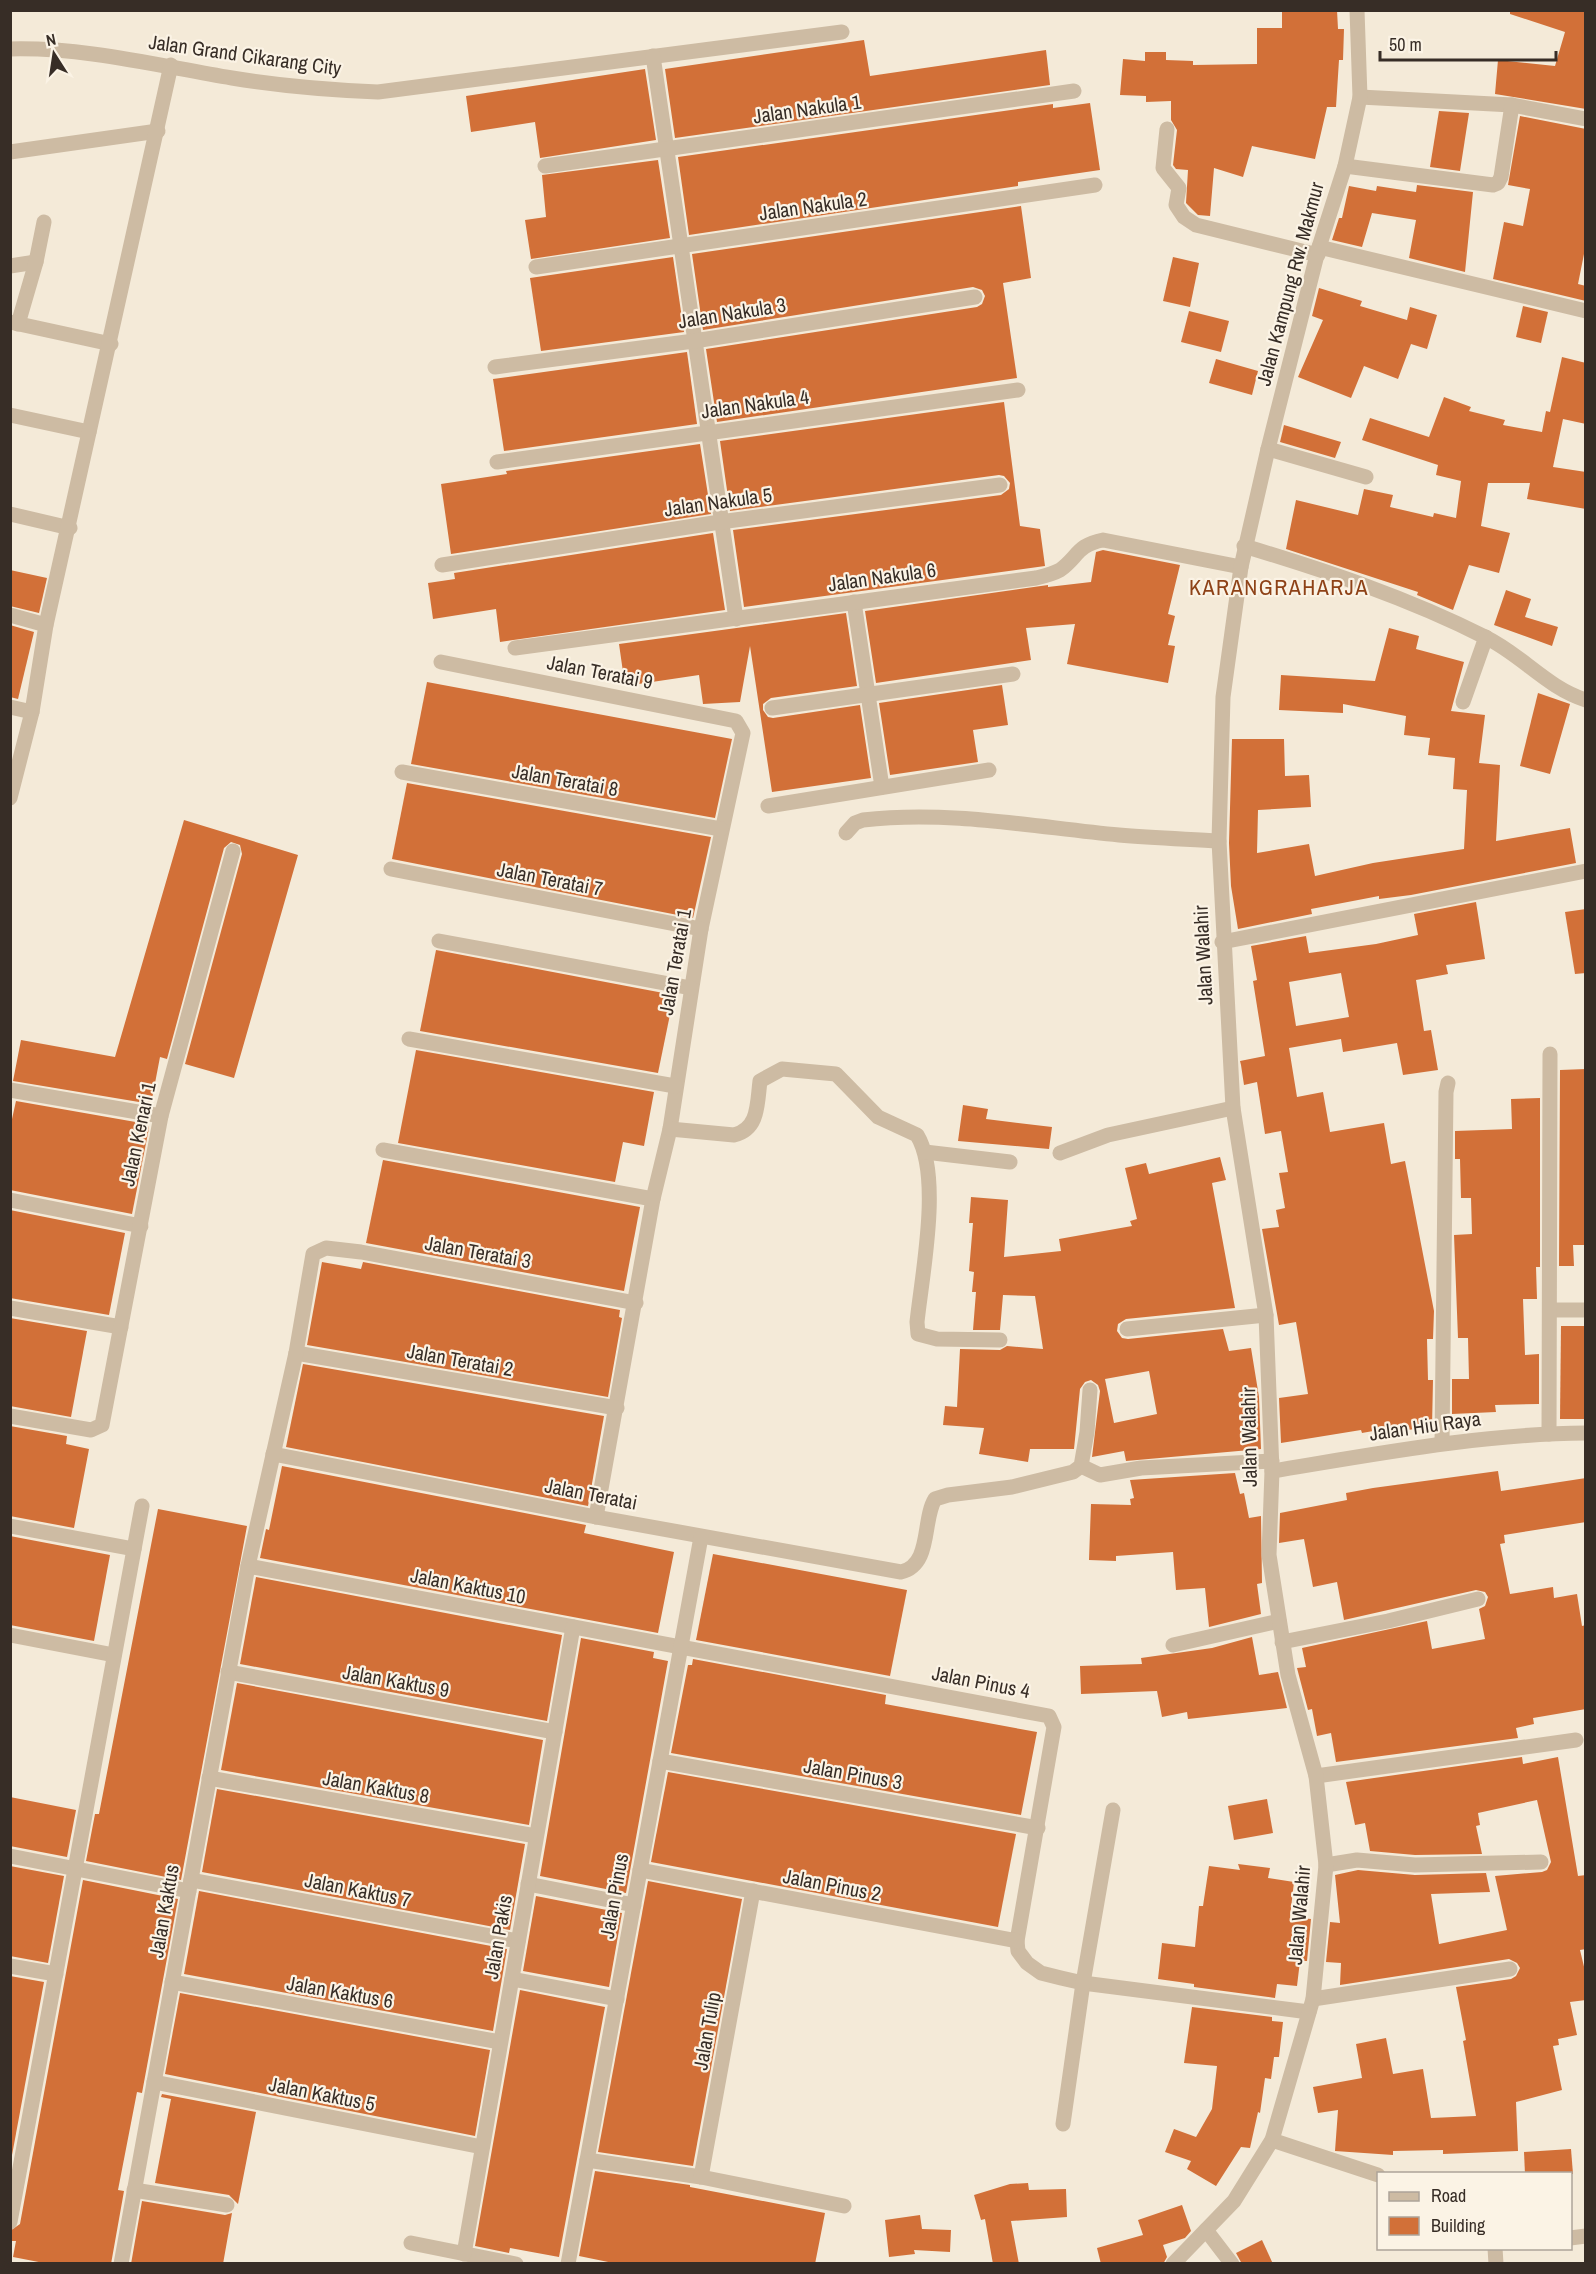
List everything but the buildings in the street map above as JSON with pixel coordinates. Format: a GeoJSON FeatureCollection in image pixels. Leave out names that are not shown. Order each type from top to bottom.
{"type":"FeatureCollection","features":[{"type":"Feature","properties":{"kind":"street","name":"Jalan Kampung Rw. Makmur"},"geometry":{"type":"LineString","coordinates":[[1241,567],[1244,546],[1318,251],[1345,166],[1360,97],[1357,10]]}},
{"type":"Feature","properties":{"kind":"street","name":"Jalan Grand Cikarang City"},"geometry":{"type":"LineString","coordinates":[[10,49],[42,48],[171,65],[232,78],[323,90],[378,92],[842,32]]}},
{"type":"Feature","properties":{"kind":"street"},"geometry":{"type":"LineString","coordinates":[[653,56],[736,619]]}},
{"type":"Feature","properties":{"kind":"street"},"geometry":{"type":"LineString","coordinates":[[10,798],[32,712],[46,625],[70,528],[89,432],[111,344],[171,65]]}},
{"type":"Feature","properties":{"kind":"street","name":"Jalan Nakula 1"},"geometry":{"type":"LineString","coordinates":[[545,166],[1074,91]]}},
{"type":"Feature","properties":{"kind":"street"},"geometry":{"type":"LineString","coordinates":[[1360,97],[1512,105],[1586,119]]}},
{"type":"Feature","properties":{"kind":"street"},"geometry":{"type":"LineString","coordinates":[[1345,166],[1493,185],[1498,183],[1500,177],[1512,105]]}},
{"type":"Feature","properties":{"kind":"street"},"geometry":{"type":"LineString","coordinates":[[1167,129],[1163,168],[1179,188],[1176,205],[1184,217],[1196,225],[1586,310]]}},
{"type":"Feature","properties":{"kind":"street"},"geometry":{"type":"LineString","coordinates":[[10,152],[158,131]]}},
{"type":"Feature","properties":{"kind":"street","name":"Jalan Nakula 2"},"geometry":{"type":"LineString","coordinates":[[536,267],[1095,185]]}},
{"type":"Feature","properties":{"kind":"street"},"geometry":{"type":"LineString","coordinates":[[44,222],[36,262],[14,323],[111,344]]}},
{"type":"Feature","properties":{"kind":"street"},"geometry":{"type":"LineString","coordinates":[[10,266],[36,262]]}},
{"type":"Feature","properties":{"kind":"street","name":"Jalan Nakula 3"},"geometry":{"type":"LineString","coordinates":[[495,367],[694,341],[975,297]]}},
{"type":"Feature","properties":{"kind":"street","name":"Jalan Nakula 4"},"geometry":{"type":"LineString","coordinates":[[497,462],[1018,390]]}},
{"type":"Feature","properties":{"kind":"street"},"geometry":{"type":"LineString","coordinates":[[10,415],[89,432]]}},
{"type":"Feature","properties":{"kind":"street"},"geometry":{"type":"LineString","coordinates":[[1268,449],[1366,477]]}},
{"type":"Feature","properties":{"kind":"street","name":"Jalan Nakula 5"},"geometry":{"type":"LineString","coordinates":[[442,565],[720,522],[1000,485]]}},
{"type":"Feature","properties":{"kind":"street"},"geometry":{"type":"LineString","coordinates":[[10,514],[70,528]]}},
{"type":"Feature","properties":{"kind":"street","name":"Jalan Nakula 6"},"geometry":{"type":"LineString","coordinates":[[515,648],[1036,578],[1059,570],[1088,543],[1103,540],[1241,567]]}},
{"type":"Feature","properties":{"kind":"street"},"geometry":{"type":"LineString","coordinates":[[1244,546],[1357,581],[1486,637],[1522,658],[1541,676],[1586,700]]}},
{"type":"Feature","properties":{"kind":"street","name":"Jalan Walahir"},"geometry":{"type":"LineString","coordinates":[[1173,2264],[1234,2201],[1272,2140],[1311,2006],[1326,1865],[1316,1776],[1288,1675],[1269,1555],[1272,1466],[1266,1315],[1233,1108],[1222,942],[1219,841],[1223,697],[1241,567]]}},
{"type":"Feature","properties":{"kind":"street"},"geometry":{"type":"LineString","coordinates":[[854,602],[882,787]]}},
{"type":"Feature","properties":{"kind":"street"},"geometry":{"type":"LineString","coordinates":[[10,615],[46,625]]}},
{"type":"Feature","properties":{"kind":"street"},"geometry":{"type":"LineString","coordinates":[[1463,702],[1486,637]]}},
{"type":"Feature","properties":{"kind":"street","name":"Jalan Teratai 9"},"geometry":{"type":"LineString","coordinates":[[441,663],[736,721],[743,733]]}},
{"type":"Feature","properties":{"kind":"street"},"geometry":{"type":"LineString","coordinates":[[772,708],[1013,674]]}},
{"type":"Feature","properties":{"kind":"street"},"geometry":{"type":"LineString","coordinates":[[10,707],[32,712]]}},
{"type":"Feature","properties":{"kind":"street","name":"Jalan Teratai 1"},"geometry":{"type":"LineString","coordinates":[[596,1517],[653,1199],[670,1129],[701,929],[743,733]]}},
{"type":"Feature","properties":{"kind":"street"},"geometry":{"type":"LineString","coordinates":[[768,806],[989,770]]}},
{"type":"Feature","properties":{"kind":"street","name":"Jalan Teratai 8"},"geometry":{"type":"LineString","coordinates":[[402,772],[721,829]]}},
{"type":"Feature","properties":{"kind":"street"},"geometry":{"type":"LineString","coordinates":[[846,833],[855,823],[864,820],[924,818],[1012,821],[1118,835],[1219,841]]}},
{"type":"Feature","properties":{"kind":"street","name":"Jalan Kenari 1"},"geometry":{"type":"LineString","coordinates":[[10,1416],[91,1430],[100,1428],[122,1327],[161,1116],[233,851]]}},
{"type":"Feature","properties":{"kind":"street","name":"Jalan Teratai 7"},"geometry":{"type":"LineString","coordinates":[[391,869],[701,929]]}},
{"type":"Feature","properties":{"kind":"street"},"geometry":{"type":"LineString","coordinates":[[1222,942],[1586,871]]}},
{"type":"Feature","properties":{"kind":"street"},"geometry":{"type":"LineString","coordinates":[[439,941],[691,988]]}},
{"type":"Feature","properties":{"kind":"street"},"geometry":{"type":"LineString","coordinates":[[409,1039],[675,1086]]}},
{"type":"Feature","properties":{"kind":"street"},"geometry":{"type":"LineString","coordinates":[[1549,1434],[1550,1054]]}},
{"type":"Feature","properties":{"kind":"street"},"geometry":{"type":"LineString","coordinates":[[670,1129],[734,1136],[743,1133],[751,1128],[754,1120],[760,1082],[782,1069],[830,1073],[843,1078],[878,1117],[918,1135],[925,1152],[930,1194],[918,1334],[937,1339],[1000,1340]]}},
{"type":"Feature","properties":{"kind":"street"},"geometry":{"type":"LineString","coordinates":[[1442,1443],[1446,1092],[1448,1083]]}},
{"type":"Feature","properties":{"kind":"street"},"geometry":{"type":"LineString","coordinates":[[10,1090],[161,1116]]}},
{"type":"Feature","properties":{"kind":"street"},"geometry":{"type":"LineString","coordinates":[[1060,1153],[1108,1135],[1233,1108]]}},
{"type":"Feature","properties":{"kind":"street"},"geometry":{"type":"LineString","coordinates":[[383,1150],[653,1199]]}},
{"type":"Feature","properties":{"kind":"street"},"geometry":{"type":"LineString","coordinates":[[925,1152],[1010,1162]]}},
{"type":"Feature","properties":{"kind":"street"},"geometry":{"type":"LineString","coordinates":[[10,1200],[141,1226]]}},
{"type":"Feature","properties":{"kind":"street","name":"Jalan Teratai 3"},"geometry":{"type":"LineString","coordinates":[[313,1254],[326,1248],[361,1252],[636,1302]]}},
{"type":"Feature","properties":{"kind":"street","name":"Jalan Kaktus"},"geometry":{"type":"LineString","coordinates":[[121,2264],[248,1566],[296,1353],[313,1254]]}},
{"type":"Feature","properties":{"kind":"street"},"geometry":{"type":"LineString","coordinates":[[10,1308],[122,1327]]}},
{"type":"Feature","properties":{"kind":"street"},"geometry":{"type":"LineString","coordinates":[[1550,1310],[1586,1310]]}},
{"type":"Feature","properties":{"kind":"street"},"geometry":{"type":"LineString","coordinates":[[1127,1329],[1266,1315]]}},
{"type":"Feature","properties":{"kind":"street","name":"Jalan Teratai 2"},"geometry":{"type":"LineString","coordinates":[[296,1353],[617,1408]]}},
{"type":"Feature","properties":{"kind":"street"},"geometry":{"type":"LineString","coordinates":[[1081,1466],[1087,1432],[1090,1390]]}},
{"type":"Feature","properties":{"kind":"street","name":"Jalan Hiu Raya"},"geometry":{"type":"LineString","coordinates":[[1081,1466],[1100,1475],[1141,1468],[1272,1466],[1442,1443],[1586,1433]]}},
{"type":"Feature","properties":{"kind":"street","name":"Jalan Teratai"},"geometry":{"type":"LineString","coordinates":[[273,1454],[701,1537],[901,1572],[909,1570],[919,1559],[935,1499],[948,1495],[1012,1487],[1074,1472],[1081,1466]]}},
{"type":"Feature","properties":{"kind":"street"},"geometry":{"type":"LineString","coordinates":[[10,2223],[142,1506]]}},
{"type":"Feature","properties":{"kind":"street"},"geometry":{"type":"LineString","coordinates":[[10,1526],[134,1549]]}},
{"type":"Feature","properties":{"kind":"street","name":"Jalan Pinus"},"geometry":{"type":"LineString","coordinates":[[568,2264],[701,1537]]}},
{"type":"Feature","properties":{"kind":"street","name":"Jalan Kaktus 10"},"geometry":{"type":"LineString","coordinates":[[248,1566],[681,1647]]}},
{"type":"Feature","properties":{"kind":"street"},"geometry":{"type":"LineString","coordinates":[[1282,1642],[1388,1621],[1478,1599]]}},
{"type":"Feature","properties":{"kind":"street"},"geometry":{"type":"LineString","coordinates":[[1173,1645],[1279,1622]]}},
{"type":"Feature","properties":{"kind":"street","name":"Jalan Pakis"},"geometry":{"type":"LineString","coordinates":[[464,2254],[573,1627]]}},
{"type":"Feature","properties":{"kind":"street"},"geometry":{"type":"LineString","coordinates":[[10,1635],[114,1654]]}},
{"type":"Feature","properties":{"kind":"street","name":"Jalan Pinus 4"},"geometry":{"type":"LineString","coordinates":[[681,1647],[1049,1716],[1054,1727],[1017,1941]]}},
{"type":"Feature","properties":{"kind":"street","name":"Jalan Kaktus 9"},"geometry":{"type":"LineString","coordinates":[[228,1672],[555,1732]]}},
{"type":"Feature","properties":{"kind":"street"},"geometry":{"type":"LineString","coordinates":[[1316,1776],[1576,1740]]}},
{"type":"Feature","properties":{"kind":"street","name":"Jalan Pinus 3"},"geometry":{"type":"LineString","coordinates":[[660,1761],[1038,1828]]}},
{"type":"Feature","properties":{"kind":"street","name":"Jalan Kaktus 8"},"geometry":{"type":"LineString","coordinates":[[209,1778],[536,1836]]}},
{"type":"Feature","properties":{"kind":"street"},"geometry":{"type":"LineString","coordinates":[[1064,2124],[1083,1983],[1113,1810]]}},
{"type":"Feature","properties":{"kind":"street","name":"Jalan Kaktus 7"},"geometry":{"type":"LineString","coordinates":[[10,1856],[75,1869],[190,1885],[518,1941]]}},
{"type":"Feature","properties":{"kind":"street"},"geometry":{"type":"LineString","coordinates":[[1326,1865],[1357,1860],[1415,1865],[1541,1862]]}},
{"type":"Feature","properties":{"kind":"street","name":"Jalan Pinus 2"},"geometry":{"type":"LineString","coordinates":[[640,1870],[1017,1941]]}},
{"type":"Feature","properties":{"kind":"street"},"geometry":{"type":"LineString","coordinates":[[528,1884],[634,1905]]}},
{"type":"Feature","properties":{"kind":"street","name":"Jalan Tulip"},"geometry":{"type":"LineString","coordinates":[[701,2177],[753,1892]]}},
{"type":"Feature","properties":{"kind":"street"},"geometry":{"type":"LineString","coordinates":[[1017,1941],[1018,1951],[1027,1963],[1041,1973],[1083,1983],[1311,2006],[1510,1969]]}},
{"type":"Feature","properties":{"kind":"street"},"geometry":{"type":"LineString","coordinates":[[10,1966],[56,1974]]}},
{"type":"Feature","properties":{"kind":"street"},"geometry":{"type":"LineString","coordinates":[[512,1979],[617,1999]]}},
{"type":"Feature","properties":{"kind":"street","name":"Jalan Kaktus 6"},"geometry":{"type":"LineString","coordinates":[[172,1982],[500,2042]]}},
{"type":"Feature","properties":{"kind":"street","name":"Jalan Kaktus 5"},"geometry":{"type":"LineString","coordinates":[[154,2082],[482,2147]]}},
{"type":"Feature","properties":{"kind":"street"},"geometry":{"type":"LineString","coordinates":[[1272,2140],[1377,2175]]}},
{"type":"Feature","properties":{"kind":"street"},"geometry":{"type":"LineString","coordinates":[[587,2160],[701,2177],[844,2206]]}},
{"type":"Feature","properties":{"kind":"street"},"geometry":{"type":"LineString","coordinates":[[134,2190],[227,2205]]}},
{"type":"Feature","properties":{"kind":"street"},"geometry":{"type":"LineString","coordinates":[[1206,2230],[1232,2264]]}},
{"type":"Feature","properties":{"kind":"street"},"geometry":{"type":"LineString","coordinates":[[411,2243],[516,2264]]}},
{"type":"Feature","properties":{"kind":"district","name":"KARANGRAHARJA"},"geometry":{"type":"Point","coordinates":[1279,587]}}]}
